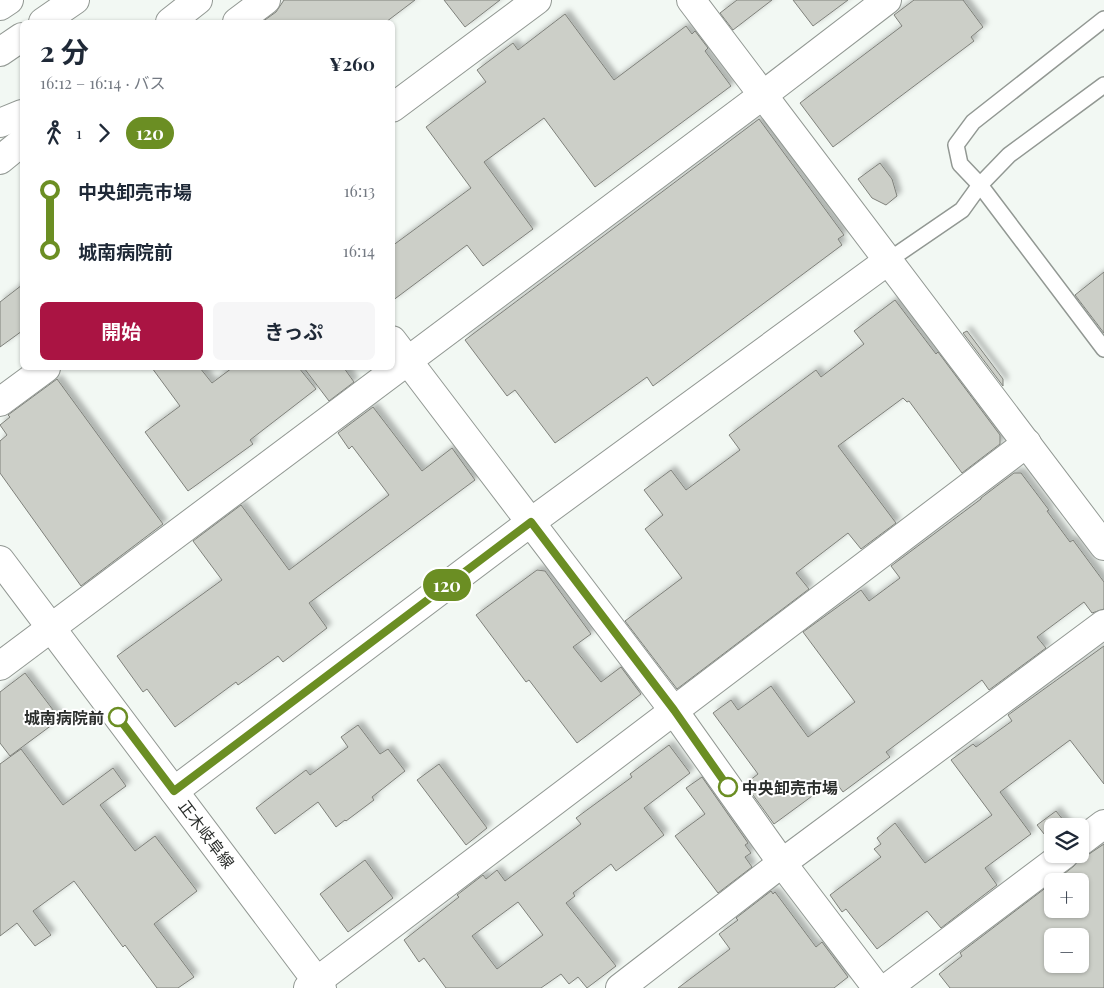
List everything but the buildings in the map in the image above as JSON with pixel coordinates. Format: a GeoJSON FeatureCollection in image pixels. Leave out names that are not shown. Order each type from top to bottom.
{"type":"FeatureCollection","features":[{"type":"Feature","properties":{"kind":"main road"},"geometry":{"type":"LineString","coordinates":[[0,6],[9,0]]}},
{"type":"Feature","properties":{"kind":"main road"},"geometry":{"type":"LineString","coordinates":[[46,20],[75,0]]}},
{"type":"Feature","properties":{"kind":"main road"},"geometry":{"type":"LineString","coordinates":[[173,20],[198,0]]}},
{"type":"Feature","properties":{"kind":"main road"},"geometry":{"type":"LineString","coordinates":[[240,20],[266,0]]}},
{"type":"Feature","properties":{"kind":"main road"},"geometry":{"type":"LineString","coordinates":[[395,106],[537,0]]}},
{"type":"Feature","properties":{"kind":"main road"},"geometry":{"type":"LineString","coordinates":[[691,0],[1104,546]]}},
{"type":"Feature","properties":{"kind":"main road"},"geometry":{"type":"LineString","coordinates":[[877,988],[782,864],[674,710],[400,350],[763,95],[887,0]]}},
{"type":"Feature","properties":{"kind":"main road"},"geometry":{"type":"LineString","coordinates":[[0,52],[20,38]]}},
{"type":"Feature","properties":{"kind":"main road"},"geometry":{"type":"LineString","coordinates":[[0,123],[20,115]]}},
{"type":"Feature","properties":{"kind":"main road"},"geometry":{"type":"LineString","coordinates":[[0,160],[20,144]]}},
{"type":"Feature","properties":{"kind":"main road"},"geometry":{"type":"LineString","coordinates":[[174,791],[531,522],[889,260]]}},
{"type":"Feature","properties":{"kind":"main road"},"geometry":{"type":"LineString","coordinates":[[0,402],[43,370]]}},
{"type":"Feature","properties":{"kind":"main road"},"geometry":{"type":"LineString","coordinates":[[0,666],[52,628],[375,370]]}},
{"type":"Feature","properties":{"kind":"main road"},"geometry":{"type":"LineString","coordinates":[[316,986],[674,710],[1027,443]]}},
{"type":"Feature","properties":{"kind":"main road","name":"正木岐阜線"},"geometry":{"type":"LineString","coordinates":[[0,560],[174,791],[316,986]]}},
{"type":"Feature","properties":{"kind":"main road"},"geometry":{"type":"LineString","coordinates":[[620,988],[782,864],[1104,624]]}},
{"type":"Feature","properties":{"kind":"main road"},"geometry":{"type":"LineString","coordinates":[[1089,835],[1104,824]]}},
{"type":"Feature","properties":{"kind":"main road"},"geometry":{"type":"LineString","coordinates":[[887,988],[1053,863]]}},
{"type":"Feature","properties":{"kind":"lane"},"geometry":{"type":"LineString","coordinates":[[1104,19],[973,122],[956,145],[960,164],[980,185],[1104,349]]}},
{"type":"Feature","properties":{"kind":"lane"},"geometry":{"type":"LineString","coordinates":[[889,260],[962,210],[980,185],[1009,155],[1104,85]]}},
{"type":"Feature","properties":{"kind":"bus line","name":"120"},"geometry":{"type":"LineString","coordinates":[[118,717],[174,791],[531,522],[674,710],[728,787]]}},
{"type":"Feature","properties":{"kind":"place","name":"城南病院前"},"geometry":{"type":"Point","coordinates":[118,717]}},
{"type":"Feature","properties":{"kind":"place","name":"中央卸売市場"},"geometry":{"type":"Point","coordinates":[728,787]}}]}
